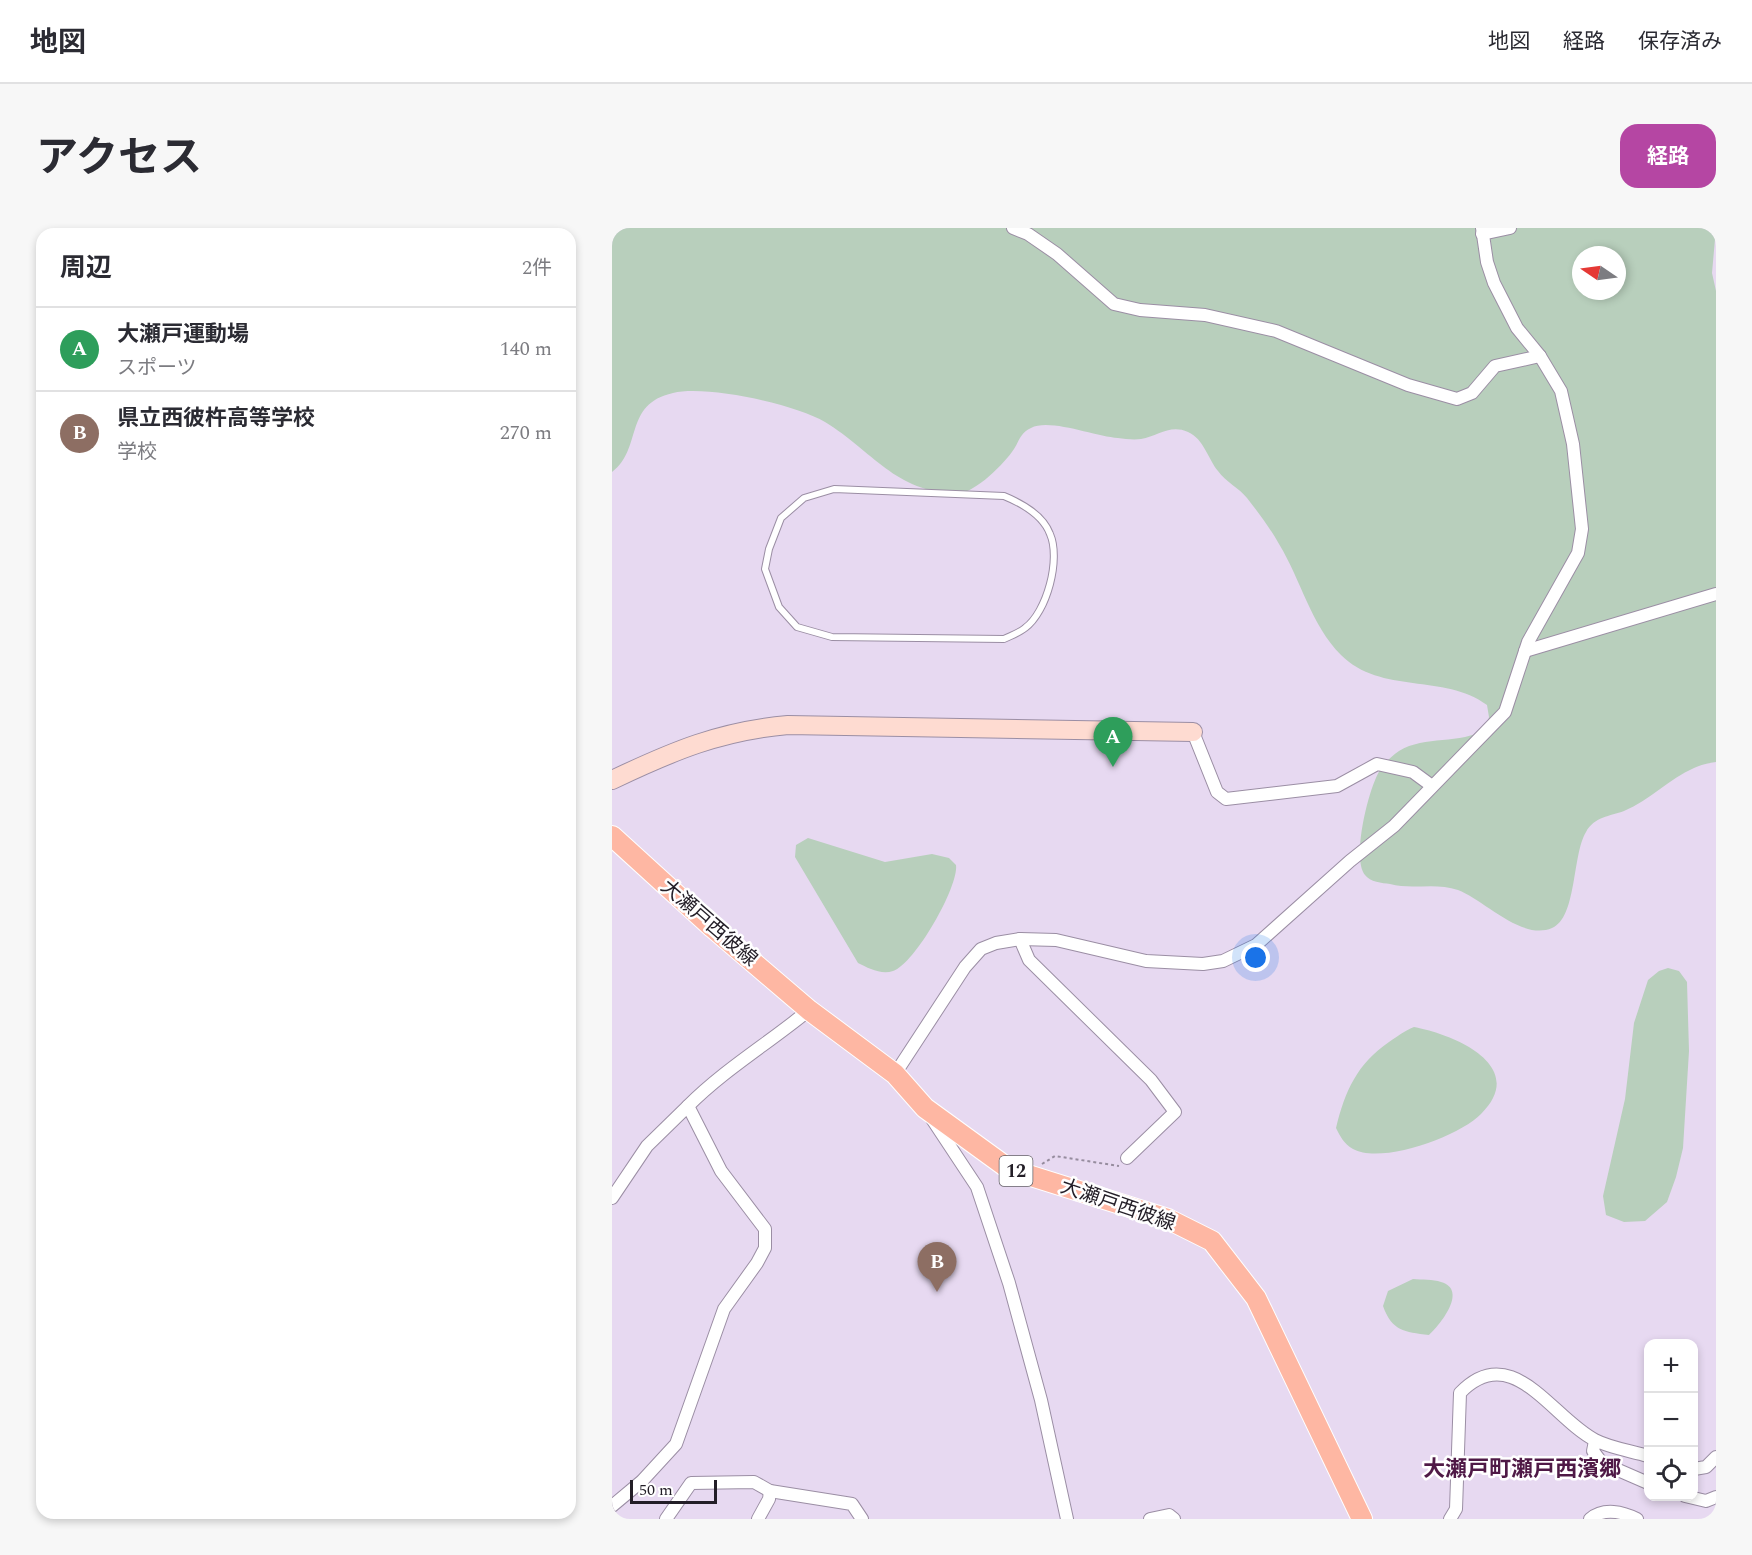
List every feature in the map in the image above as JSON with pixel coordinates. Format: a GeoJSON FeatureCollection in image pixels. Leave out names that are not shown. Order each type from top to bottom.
{"type":"FeatureCollection","features":[{"type":"Feature","properties":{"kind":"main road","name":"大瀬戸西彼線"},"geometry":{"type":"LineString","coordinates":[[612,836],[713,928],[809,1010],[895,1074],[925,1108],[1009,1169],[1168,1219],[1212,1241],[1256,1298],[1362,1519]]}},
{"type":"Feature","properties":{"kind":"street"},"geometry":{"type":"LineString","coordinates":[[1013,228],[1028,234],[1057,254],[1114,304],[1140,310],[1205,315],[1276,331],[1408,385],[1457,399],[1472,393],[1495,366],[1540,356]]}},
{"type":"Feature","properties":{"kind":"street"},"geometry":{"type":"LineString","coordinates":[[895,1074],[965,967],[981,950],[996,943],[1020,939],[1056,940],[1146,961],[1203,964],[1223,961],[1256,945],[1350,861],[1394,826],[1505,712],[1525,651],[1578,553],[1582,529],[1573,444],[1561,391],[1540,356],[1517,328],[1494,282],[1487,262],[1482,231],[1510,228]]}},
{"type":"Feature","properties":{"kind":"street"},"geometry":{"type":"LineString","coordinates":[[1525,651],[1716,594]]}},
{"type":"Feature","properties":{"kind":"street"},"geometry":{"type":"LineString","coordinates":[[612,780],[712,737],[750,728],[788,725],[1193,732],[1217,792],[1226,799],[1337,786],[1377,764],[1413,772],[1432,786]]}},
{"type":"Feature","properties":{"kind":"street"},"geometry":{"type":"LineString","coordinates":[[1020,939],[1029,960],[1151,1080],[1174,1112],[1127,1158]]}},
{"type":"Feature","properties":{"kind":"street"},"geometry":{"type":"LineString","coordinates":[[612,1198],[647,1146],[687,1106],[747,1054],[786,1030],[809,1010]]}},
{"type":"Feature","properties":{"kind":"street"},"geometry":{"type":"LineString","coordinates":[[612,1506],[642,1481],[676,1444],[724,1309],[765,1248],[765,1228],[721,1171],[687,1106]]}},
{"type":"Feature","properties":{"kind":"street"},"geometry":{"type":"LineString","coordinates":[[925,1108],[977,1186],[1008,1283],[1041,1400],[1067,1519]]}},
{"type":"Feature","properties":{"kind":"street"},"geometry":{"type":"LineString","coordinates":[[1449,1519],[1456,1509],[1460,1393],[1473,1380],[1492,1374],[1514,1379],[1536,1389],[1569,1421],[1595,1441],[1644,1455]]}},
{"type":"Feature","properties":{"kind":"street"},"geometry":{"type":"LineString","coordinates":[[1595,1441],[1593,1451],[1602,1463],[1644,1481]]}},
{"type":"Feature","properties":{"kind":"street"},"geometry":{"type":"LineString","coordinates":[[1698,1468],[1706,1467],[1716,1457]]}},
{"type":"Feature","properties":{"kind":"street"},"geometry":{"type":"LineString","coordinates":[[666,1519],[691,1483],[754,1482],[770,1491],[852,1504],[862,1519]]}},
{"type":"Feature","properties":{"kind":"street"},"geometry":{"type":"LineString","coordinates":[[758,1519],[769,1499],[770,1491]]}},
{"type":"Feature","properties":{"kind":"street"},"geometry":{"type":"LineString","coordinates":[[1698,1499],[1706,1501],[1716,1497]]}},
{"type":"Feature","properties":{"kind":"street"},"geometry":{"type":"LineString","coordinates":[[1590,1519],[1620,1511],[1637,1519]]}},
{"type":"Feature","properties":{"kind":"street"},"geometry":{"type":"LineString","coordinates":[[1150,1519],[1169,1515],[1174,1519]]}},
{"type":"Feature","properties":{"kind":"lane"},"geometry":{"type":"LineString","coordinates":[[834,489],[1004,496],[1022,504],[1050,532],[1055,554],[1050,584],[1042,606],[1026,628],[1004,639],[832,637],[797,627],[779,607],[765,569],[769,549],[781,518],[804,498],[834,489]]}},
{"type":"Feature","properties":{"kind":"path"},"geometry":{"type":"LineString","coordinates":[[1035,1177],[1042,1164],[1055,1156],[1093,1160],[1116,1168],[1127,1158]]}},
{"type":"Feature","properties":{"kind":"green space"},"geometry":{"type":"Polygon","coordinates":[[[612,228],[1716,228],[1712,273],[1716,291],[1716,762],[1694,768],[1624,811],[1593,823],[1582,842],[1570,899],[1560,922],[1552,928],[1540,931],[1528,929],[1503,918],[1458,890],[1441,887],[1398,886],[1376,882],[1365,875],[1361,866],[1360,854],[1363,822],[1371,791],[1382,767],[1396,753],[1409,746],[1465,737],[1486,729],[1489,717],[1487,705],[1470,695],[1452,689],[1375,675],[1357,667],[1341,655],[1314,616],[1287,558],[1268,526],[1244,494],[1218,471],[1198,439],[1188,432],[1175,429],[1147,438],[1132,439],[1109,437],[1050,425],[1031,428],[1021,437],[1004,462],[989,476],[966,492],[959,493],[937,491],[902,479],[842,433],[811,415],[750,398],[688,391],[673,393],[657,399],[647,407],[635,428],[628,452],[612,472],[612,228]]]}},
{"type":"Feature","properties":{"kind":"green space"},"geometry":{"type":"Polygon","coordinates":[[[808,838],[885,862],[932,854],[949,858],[956,865],[951,889],[934,923],[913,954],[902,965],[893,971],[884,972],[858,963],[795,857],[796,845],[808,838]]]}},
{"type":"Feature","properties":{"kind":"green space"},"geometry":{"type":"Polygon","coordinates":[[[1668,968],[1679,971],[1687,982],[1689,1051],[1683,1148],[1667,1202],[1645,1221],[1624,1222],[1606,1215],[1603,1196],[1625,1099],[1634,1023],[1648,980],[1659,971],[1668,968]]]}},
{"type":"Feature","properties":{"kind":"green space"},"geometry":{"type":"Polygon","coordinates":[[[1414,1027],[1447,1037],[1480,1055],[1491,1067],[1497,1081],[1494,1096],[1481,1114],[1471,1122],[1439,1139],[1400,1151],[1366,1153],[1353,1149],[1345,1142],[1336,1128],[1348,1090],[1361,1069],[1378,1050],[1414,1027]]]}},
{"type":"Feature","properties":{"kind":"green space"},"geometry":{"type":"Polygon","coordinates":[[[1413,1279],[1441,1282],[1449,1286],[1452,1292],[1452,1300],[1445,1316],[1429,1335],[1400,1329],[1390,1321],[1383,1306],[1388,1291],[1413,1279]]]}},
{"type":"Feature","properties":{"kind":"place","name":"大瀬戸運動場"},"geometry":{"type":"Point","coordinates":[1113,767]}},
{"type":"Feature","properties":{"kind":"place","name":"県立西彼杵高等学校"},"geometry":{"type":"Point","coordinates":[937,1292]}},
{"type":"Feature","properties":{"kind":"district","name":"大瀬戸町瀬戸西濱郷"},"geometry":{"type":"Point","coordinates":[1522,1469]}}]}
